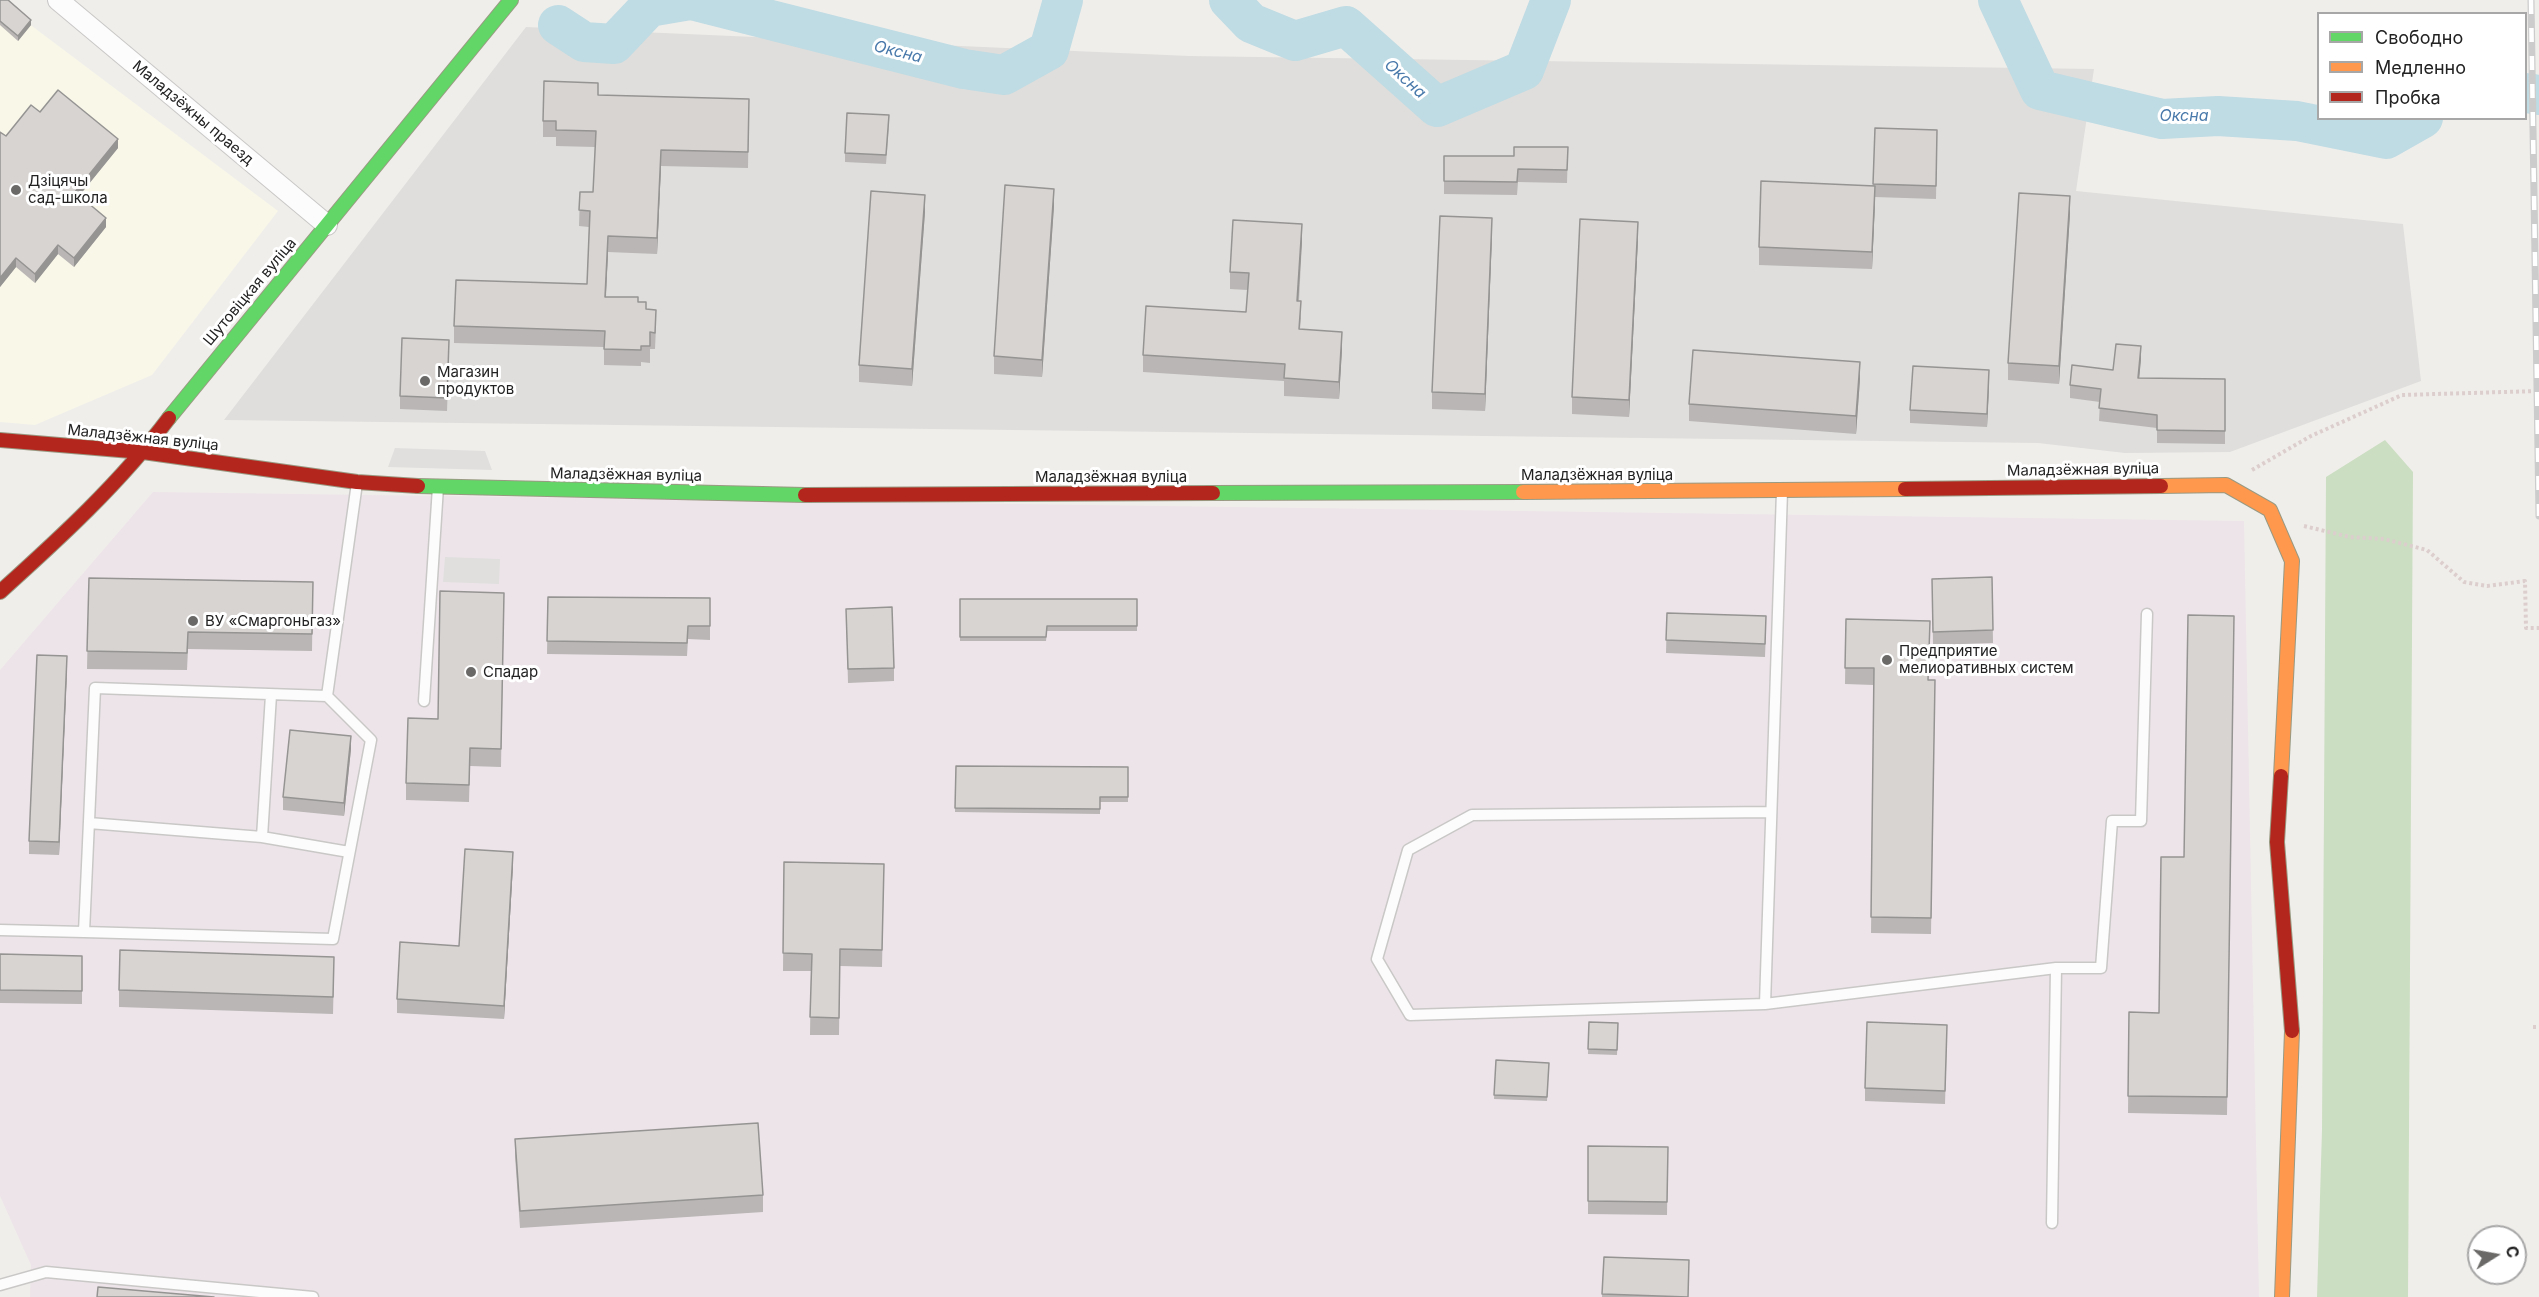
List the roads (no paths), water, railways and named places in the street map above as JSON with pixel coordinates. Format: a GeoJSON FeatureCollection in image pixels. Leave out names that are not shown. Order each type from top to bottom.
{"type":"FeatureCollection","features":[{"type":"Feature","properties":{"kind":"street","name":"Маладзёжны праезд"},"geometry":{"type":"LineString","coordinates":[[58,0],[327,225]]}},
{"type":"Feature","properties":{"kind":"street","name":"Шутовіцкая вуліца"},"geometry":{"type":"LineString","coordinates":[[0,592],[58,540],[143,452],[196,382],[511,0]]}},
{"type":"Feature","properties":{"kind":"street","name":"Маладзёжная вуліца"},"geometry":{"type":"LineString","coordinates":[[0,440],[143,452],[357,482],[801,495],[1782,491],[2226,485],[2270,510],[2292,561],[2277,842],[2292,1027],[2282,1297]]}},
{"type":"Feature","properties":{"kind":"lane"},"geometry":{"type":"LineString","coordinates":[[327,696],[357,482]]}},
{"type":"Feature","properties":{"kind":"lane"},"geometry":{"type":"LineString","coordinates":[[424,701],[438,486]]}},
{"type":"Feature","properties":{"kind":"lane"},"geometry":{"type":"LineString","coordinates":[[1765,1004],[1782,491]]}},
{"type":"Feature","properties":{"kind":"lane"},"geometry":{"type":"LineString","coordinates":[[1770,812],[1472,815],[1408,850],[1377,959],[1410,1015],[1765,1004],[2056,968],[2101,968],[2112,821],[2141,821],[2147,614]]}},
{"type":"Feature","properties":{"kind":"lane"},"geometry":{"type":"LineString","coordinates":[[0,930],[333,939],[371,740],[327,696],[94,688],[84,932]]}},
{"type":"Feature","properties":{"kind":"lane"},"geometry":{"type":"LineString","coordinates":[[262,837],[271,695]]}},
{"type":"Feature","properties":{"kind":"lane"},"geometry":{"type":"LineString","coordinates":[[89,823],[262,837],[349,852]]}},
{"type":"Feature","properties":{"kind":"lane"},"geometry":{"type":"LineString","coordinates":[[2052,1223],[2056,968]]}},
{"type":"Feature","properties":{"kind":"lane"},"geometry":{"type":"LineString","coordinates":[[0,1285],[46,1272],[313,1297]]}},
{"type":"Feature","properties":{"kind":"waterway","name":"Оксна"},"geometry":{"type":"LineString","coordinates":[[558,25],[584,42],[614,44],[649,7],[690,0]]}},
{"type":"Feature","properties":{"kind":"waterway","name":"Оксна"},"geometry":{"type":"LineString","coordinates":[[692,0],[964,69],[1004,75],[1049,50],[1063,0]]}},
{"type":"Feature","properties":{"kind":"waterway","name":"Оксна"},"geometry":{"type":"LineString","coordinates":[[1229,0],[1251,23],[1295,41],[1346,26],[1437,107],[1524,70],[1551,0]]}},
{"type":"Feature","properties":{"kind":"waterway","name":"Оксна"},"geometry":{"type":"LineString","coordinates":[[1998,0],[2040,90],[2162,119],[2218,116],[2297,121],[2386,139],[2419,120]]}},
{"type":"Feature","properties":{"kind":"waterway","name":"Оксна"},"geometry":{"type":"LineString","coordinates":[[2527,93],[2539,95]]}},
{"type":"Feature","properties":{"kind":"railway"},"geometry":{"type":"LineString","coordinates":[[2531,0],[2539,516]]}},
{"type":"Feature","properties":{"kind":"place","name":"Дзіцячы сад-школа"},"geometry":{"type":"Point","coordinates":[16,190]}},
{"type":"Feature","properties":{"kind":"place","name":"Магазин продуктов"},"geometry":{"type":"Point","coordinates":[425,381]}},
{"type":"Feature","properties":{"kind":"place","name":"ВУ «Смаргоньгаз»"},"geometry":{"type":"Point","coordinates":[193,621]}},
{"type":"Feature","properties":{"kind":"place","name":"Предприятие мелиоративных систем"},"geometry":{"type":"Point","coordinates":[1887,660]}},
{"type":"Feature","properties":{"kind":"place","name":"Спадар"},"geometry":{"type":"Point","coordinates":[471,672]}}]}
